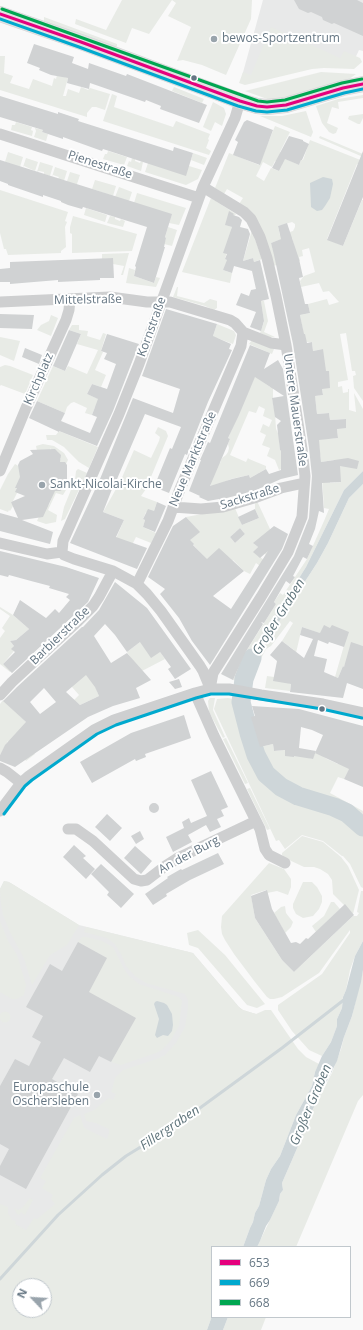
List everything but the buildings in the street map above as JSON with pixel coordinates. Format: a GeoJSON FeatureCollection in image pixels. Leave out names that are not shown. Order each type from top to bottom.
{"type":"FeatureCollection","features":[{"type":"Feature","properties":{"kind":"main road"},"geometry":{"type":"LineString","coordinates":[[0,14],[81,42],[240,101],[267,107],[286,105],[343,88],[363,84]]}},
{"type":"Feature","properties":{"kind":"street","name":"Kornstraße"},"geometry":{"type":"LineString","coordinates":[[62,552],[63,541],[119,414],[201,192],[235,118],[240,101]]}},
{"type":"Feature","properties":{"kind":"street","name":"Pienestraße"},"geometry":{"type":"LineString","coordinates":[[0,134],[201,192]]}},
{"type":"Feature","properties":{"kind":"street","name":"Untere Mauerstraße"},"geometry":{"type":"LineString","coordinates":[[201,192],[244,212],[257,228],[267,258],[286,345],[305,476],[302,517],[288,552],[213,673],[212,689]]}},
{"type":"Feature","properties":{"kind":"street","name":"Mittelstraße"},"geometry":{"type":"LineString","coordinates":[[0,302],[110,297],[147,302],[161,301],[178,304],[230,320],[243,332],[271,343],[286,345]]}},
{"type":"Feature","properties":{"kind":"street","name":"Kirchplatz"},"geometry":{"type":"LineString","coordinates":[[0,471],[66,320],[70,299]]}},
{"type":"Feature","properties":{"kind":"street","name":"Neue Marktstraße"},"geometry":{"type":"LineString","coordinates":[[137,584],[162,535],[241,346],[243,332]]}},
{"type":"Feature","properties":{"kind":"street","name":"Sackstraße"},"geometry":{"type":"LineString","coordinates":[[173,507],[201,509],[224,507],[281,488],[304,483]]}},
{"type":"Feature","properties":{"kind":"street"},"geometry":{"type":"LineString","coordinates":[[0,543],[47,554],[62,552],[64,555],[113,572],[137,584],[161,611],[204,671],[212,689]]}},
{"type":"Feature","properties":{"kind":"street","name":"Barbierstraße"},"geometry":{"type":"LineString","coordinates":[[0,695],[93,606],[113,572]]}},
{"type":"Feature","properties":{"kind":"street"},"geometry":{"type":"LineString","coordinates":[[0,811],[21,783],[29,776],[94,730],[114,720],[195,693],[212,689],[229,689],[323,704],[363,713]]}},
{"type":"Feature","properties":{"kind":"street"},"geometry":{"type":"LineString","coordinates":[[195,693],[262,835],[264,849],[269,855],[285,863]]}},
{"type":"Feature","properties":{"kind":"street"},"geometry":{"type":"LineString","coordinates":[[0,768],[21,783]]}},
{"type":"Feature","properties":{"kind":"street","name":"An der Burg"},"geometry":{"type":"LineString","coordinates":[[68,829],[76,829],[93,841],[134,879],[141,881],[147,880],[178,858],[256,822]]}},
{"type":"Feature","properties":{"kind":"shaded area"},"geometry":{"type":"Polygon","coordinates":[[[122,0],[172,0],[149,34],[132,28],[126,43],[75,24],[76,19],[106,30],[122,0]]]}},
{"type":"Feature","properties":{"kind":"shaded area","name":"bewos-Sportzentrum"},"geometry":{"type":"Polygon","coordinates":[[[172,0],[252,0],[251,19],[226,75],[202,65],[183,60],[177,61],[191,27],[168,16],[176,3],[172,0]]]}},
{"type":"Feature","properties":{"kind":"shaded area"},"geometry":{"type":"Polygon","coordinates":[[[263,0],[363,0],[363,51],[359,50],[352,65],[275,32],[254,81],[242,76],[263,0]]]}},
{"type":"Feature","properties":{"kind":"shaded area"},"geometry":{"type":"Polygon","coordinates":[[[44,17],[117,44],[117,46],[115,48],[44,21],[44,17]]]}},
{"type":"Feature","properties":{"kind":"shaded area"},"geometry":{"type":"Polygon","coordinates":[[[271,27],[340,58],[344,51],[360,58],[362,62],[354,69],[312,69],[245,85],[239,83],[243,72],[251,75],[271,27]]]}},
{"type":"Feature","properties":{"kind":"shaded area"},"geometry":{"type":"Polygon","coordinates":[[[0,56],[5,56],[4,73],[13,76],[10,83],[29,89],[33,79],[52,86],[54,78],[56,79],[57,75],[68,78],[63,96],[66,96],[68,89],[79,93],[81,87],[88,90],[90,88],[110,94],[105,110],[92,107],[87,113],[87,117],[0,90],[0,56]]]}},
{"type":"Feature","properties":{"kind":"shaded area"},"geometry":{"type":"Polygon","coordinates":[[[321,72],[356,74],[348,80],[285,99],[270,100],[245,91],[321,72]]]}},
{"type":"Feature","properties":{"kind":"shaded area"},"geometry":{"type":"Polygon","coordinates":[[[174,87],[204,99],[202,103],[172,91],[174,87]]]}},
{"type":"Feature","properties":{"kind":"shaded area"},"geometry":{"type":"Polygon","coordinates":[[[112,94],[117,96],[114,107],[173,127],[176,121],[210,134],[206,148],[211,151],[209,155],[103,121],[112,94]]]}},
{"type":"Feature","properties":{"kind":"shaded area"},"geometry":{"type":"Polygon","coordinates":[[[363,95],[363,98],[338,102],[339,109],[332,107],[327,123],[338,128],[336,133],[333,134],[329,132],[322,123],[316,106],[338,99],[363,95]]]}},
{"type":"Feature","properties":{"kind":"shaded area"},"geometry":{"type":"Polygon","coordinates":[[[213,102],[224,108],[226,114],[222,126],[215,122],[211,131],[203,127],[213,102]]]}},
{"type":"Feature","properties":{"kind":"shaded area"},"geometry":{"type":"Polygon","coordinates":[[[306,111],[313,132],[311,137],[260,116],[282,116],[306,111]]]}},
{"type":"Feature","properties":{"kind":"shaded area"},"geometry":{"type":"Polygon","coordinates":[[[363,114],[360,124],[348,119],[349,116],[363,114]]]}},
{"type":"Feature","properties":{"kind":"shaded area"},"geometry":{"type":"Polygon","coordinates":[[[16,122],[32,127],[32,136],[11,130],[12,125],[15,125],[16,122]]]}},
{"type":"Feature","properties":{"kind":"shaded area"},"geometry":{"type":"Polygon","coordinates":[[[275,126],[290,132],[280,152],[288,155],[286,159],[299,165],[301,160],[303,160],[310,140],[363,161],[363,166],[357,164],[327,239],[343,246],[363,200],[363,401],[354,388],[353,376],[356,375],[355,371],[352,371],[346,333],[340,334],[348,380],[338,382],[338,387],[342,386],[343,393],[348,392],[349,389],[349,410],[356,412],[354,393],[363,409],[363,471],[344,490],[306,567],[257,643],[247,660],[238,681],[233,680],[245,653],[276,604],[274,602],[280,593],[283,595],[307,559],[329,509],[324,508],[322,476],[329,475],[330,483],[341,482],[334,460],[321,462],[318,437],[326,439],[338,438],[337,429],[346,419],[330,420],[329,413],[317,414],[315,398],[313,396],[323,395],[322,389],[329,377],[329,371],[316,371],[323,349],[313,351],[312,342],[307,342],[296,336],[303,331],[300,315],[310,313],[308,304],[327,299],[329,305],[339,302],[329,291],[323,292],[319,283],[301,287],[300,281],[304,276],[315,272],[309,248],[302,250],[303,256],[299,257],[300,261],[292,263],[288,262],[273,266],[239,204],[243,198],[227,189],[224,194],[215,188],[229,153],[259,165],[275,126]],[[275,161],[272,167],[263,162],[256,176],[264,181],[271,168],[279,171],[282,165],[275,161]],[[292,222],[278,226],[280,235],[293,231],[295,224],[292,222]],[[284,238],[271,243],[275,256],[295,249],[292,238],[284,240],[284,238]]]}},
{"type":"Feature","properties":{"kind":"shaded area"},"geometry":{"type":"Polygon","coordinates":[[[35,128],[43,130],[42,132],[48,134],[46,141],[34,137],[36,131],[35,128]]]}},
{"type":"Feature","properties":{"kind":"shaded area"},"geometry":{"type":"Polygon","coordinates":[[[320,136],[363,154],[363,157],[319,138],[320,136]]]}},
{"type":"Feature","properties":{"kind":"shaded area"},"geometry":{"type":"Polygon","coordinates":[[[108,151],[127,157],[124,165],[103,159],[108,151]]]}},
{"type":"Feature","properties":{"kind":"shaded area"},"geometry":{"type":"Polygon","coordinates":[[[8,152],[23,157],[20,167],[5,162],[8,152]]]}},
{"type":"Feature","properties":{"kind":"shaded area"},"geometry":{"type":"Polygon","coordinates":[[[193,153],[207,158],[204,165],[191,160],[193,153]]]}},
{"type":"Feature","properties":{"kind":"shaded area"},"geometry":{"type":"Polygon","coordinates":[[[26,158],[38,162],[35,171],[24,166],[23,167],[26,158]]]}},
{"type":"Feature","properties":{"kind":"shaded area"},"geometry":{"type":"Polygon","coordinates":[[[132,158],[140,163],[141,161],[143,162],[141,171],[127,166],[129,161],[131,162],[132,158]]]}},
{"type":"Feature","properties":{"kind":"shaded area"},"geometry":{"type":"Polygon","coordinates":[[[40,162],[53,166],[50,176],[44,174],[44,172],[37,172],[40,162]]]}},
{"type":"Feature","properties":{"kind":"shaded area"},"geometry":{"type":"Polygon","coordinates":[[[148,163],[189,166],[202,170],[198,179],[186,185],[145,172],[148,163]]]}},
{"type":"Feature","properties":{"kind":"shaded area"},"geometry":{"type":"Polygon","coordinates":[[[55,167],[67,171],[64,181],[53,175],[52,177],[55,167]]]}},
{"type":"Feature","properties":{"kind":"shaded area"},"geometry":{"type":"Polygon","coordinates":[[[70,172],[80,175],[72,199],[67,181],[70,172]]]}},
{"type":"Feature","properties":{"kind":"shaded area"},"geometry":{"type":"Polygon","coordinates":[[[95,180],[116,186],[113,196],[92,189],[95,180]]]}},
{"type":"Feature","properties":{"kind":"shaded area"},"geometry":{"type":"Polygon","coordinates":[[[119,187],[132,192],[129,201],[115,197],[119,187]]]}},
{"type":"Feature","properties":{"kind":"shaded area"},"geometry":{"type":"Polygon","coordinates":[[[0,190],[68,212],[65,221],[67,222],[65,227],[66,247],[61,251],[61,253],[8,255],[6,249],[4,249],[0,233],[0,190]]]}},
{"type":"Feature","properties":{"kind":"shaded area"},"geometry":{"type":"Polygon","coordinates":[[[137,193],[186,208],[179,225],[169,223],[134,203],[137,193]]]}},
{"type":"Feature","properties":{"kind":"shaded area"},"geometry":{"type":"Polygon","coordinates":[[[211,198],[236,214],[226,225],[232,227],[230,242],[225,259],[230,261],[223,270],[232,273],[230,283],[182,272],[211,198]]]}},
{"type":"Feature","properties":{"kind":"shaded area"},"geometry":{"type":"Polygon","coordinates":[[[86,208],[107,215],[105,222],[84,215],[86,208]]]}},
{"type":"Feature","properties":{"kind":"shaded area"},"geometry":{"type":"Polygon","coordinates":[[[73,216],[137,234],[132,251],[72,253],[72,234],[70,233],[70,227],[73,216]]]}},
{"type":"Feature","properties":{"kind":"shaded area"},"geometry":{"type":"Polygon","coordinates":[[[110,216],[115,217],[115,219],[120,221],[121,219],[125,221],[123,227],[107,223],[110,216]]]}},
{"type":"Feature","properties":{"kind":"shaded area"},"geometry":{"type":"Polygon","coordinates":[[[168,227],[177,230],[172,246],[164,244],[168,227]]]}},
{"type":"Feature","properties":{"kind":"shaded area"},"geometry":{"type":"Polygon","coordinates":[[[252,230],[262,259],[254,262],[253,258],[243,261],[252,230]]]}},
{"type":"Feature","properties":{"kind":"shaded area"},"geometry":{"type":"Polygon","coordinates":[[[129,253],[123,275],[121,275],[124,266],[113,264],[113,258],[102,259],[102,254],[129,253]]]}},
{"type":"Feature","properties":{"kind":"shaded area"},"geometry":{"type":"Polygon","coordinates":[[[129,268],[135,270],[134,276],[154,283],[156,277],[160,278],[156,287],[126,283],[129,268]]]}},
{"type":"Feature","properties":{"kind":"shaded area"},"geometry":{"type":"Polygon","coordinates":[[[177,287],[177,296],[204,303],[210,299],[217,301],[217,308],[214,310],[173,297],[177,287]]]}},
{"type":"Feature","properties":{"kind":"shaded area"},"geometry":{"type":"Polygon","coordinates":[[[261,301],[264,301],[268,321],[264,332],[275,337],[269,337],[260,333],[264,322],[261,301]]]}},
{"type":"Feature","properties":{"kind":"shaded area"},"geometry":{"type":"Polygon","coordinates":[[[51,315],[58,318],[51,336],[37,330],[41,325],[49,321],[51,315]]]}},
{"type":"Feature","properties":{"kind":"shaded area"},"geometry":{"type":"Polygon","coordinates":[[[217,324],[234,331],[236,335],[233,344],[217,338],[211,342],[217,324]]]}},
{"type":"Feature","properties":{"kind":"shaded area"},"geometry":{"type":"Polygon","coordinates":[[[72,325],[79,325],[79,330],[88,331],[87,336],[100,340],[103,333],[106,334],[101,351],[103,352],[95,370],[106,375],[101,387],[92,384],[87,394],[104,401],[100,409],[95,407],[92,415],[85,413],[87,408],[74,402],[67,407],[65,413],[37,401],[53,366],[65,371],[68,366],[87,374],[98,350],[77,344],[81,334],[69,330],[72,325]]]}},
{"type":"Feature","properties":{"kind":"shaded area"},"geometry":{"type":"Polygon","coordinates":[[[0,337],[20,341],[14,361],[0,355],[0,337]]]}},
{"type":"Feature","properties":{"kind":"shaded area"},"geometry":{"type":"Polygon","coordinates":[[[252,340],[274,349],[272,354],[249,344],[252,340]]]}},
{"type":"Feature","properties":{"kind":"shaded area"},"geometry":{"type":"Polygon","coordinates":[[[5,365],[33,375],[25,394],[1,385],[0,386],[0,367],[5,365]]]}},
{"type":"Feature","properties":{"kind":"shaded area"},"geometry":{"type":"Polygon","coordinates":[[[255,376],[270,387],[273,386],[272,398],[276,429],[280,437],[281,469],[279,470],[275,460],[267,456],[270,448],[262,445],[266,435],[260,432],[263,424],[269,427],[272,420],[263,416],[265,409],[259,406],[256,413],[249,411],[230,455],[246,462],[248,458],[266,466],[266,469],[250,478],[249,475],[231,479],[210,488],[211,479],[218,462],[220,463],[222,458],[228,452],[228,444],[230,439],[228,438],[255,376]]]}},
{"type":"Feature","properties":{"kind":"shaded area"},"geometry":{"type":"Polygon","coordinates":[[[158,427],[166,431],[168,436],[146,489],[141,496],[157,502],[154,511],[149,513],[146,512],[143,519],[145,520],[143,527],[156,533],[151,543],[136,537],[133,543],[114,543],[124,520],[103,512],[120,482],[134,450],[151,458],[160,437],[155,433],[158,427]]]}},
{"type":"Feature","properties":{"kind":"shaded area"},"geometry":{"type":"Polygon","coordinates":[[[59,431],[98,447],[89,468],[79,462],[64,447],[52,440],[47,440],[46,435],[56,435],[59,431]]]}},
{"type":"Feature","properties":{"kind":"shaded area"},"geometry":{"type":"Polygon","coordinates":[[[43,444],[54,446],[64,453],[68,460],[66,464],[59,464],[59,460],[61,459],[57,453],[58,452],[51,450],[51,448],[50,450],[37,451],[36,446],[43,444]]]}},
{"type":"Feature","properties":{"kind":"shaded area"},"geometry":{"type":"Polygon","coordinates":[[[15,464],[20,467],[22,473],[16,488],[19,489],[11,502],[15,503],[8,512],[0,509],[0,490],[15,464]]]}},
{"type":"Feature","properties":{"kind":"shaded area"},"geometry":{"type":"Polygon","coordinates":[[[78,469],[87,473],[65,519],[61,521],[64,507],[78,469]]]}},
{"type":"Feature","properties":{"kind":"shaded area"},"geometry":{"type":"Polygon","coordinates":[[[363,484],[363,646],[358,645],[344,667],[343,666],[338,678],[335,677],[345,642],[302,627],[296,653],[282,665],[294,650],[282,641],[293,623],[290,621],[271,646],[266,649],[257,666],[251,683],[246,682],[256,657],[317,563],[349,498],[363,484]]]}},
{"type":"Feature","properties":{"kind":"shaded area"},"geometry":{"type":"Polygon","coordinates":[[[65,487],[66,490],[63,495],[56,493],[48,510],[57,515],[56,522],[46,524],[37,521],[40,514],[43,517],[42,514],[46,506],[49,505],[55,489],[55,491],[57,491],[65,487]]]}},
{"type":"Feature","properties":{"kind":"shaded area"},"geometry":{"type":"Polygon","coordinates":[[[257,501],[270,529],[277,539],[266,555],[260,549],[262,546],[253,543],[258,547],[254,552],[264,560],[260,566],[256,563],[250,574],[244,571],[233,560],[219,573],[188,539],[199,532],[186,517],[235,508],[242,525],[259,518],[255,509],[255,504],[257,501]],[[240,528],[230,537],[235,543],[245,534],[240,528]]]}},
{"type":"Feature","properties":{"kind":"shaded area"},"geometry":{"type":"Polygon","coordinates":[[[0,607],[13,615],[29,629],[16,640],[10,641],[14,646],[12,649],[14,651],[3,664],[11,671],[10,672],[0,664],[0,638],[5,631],[2,628],[10,616],[0,609],[0,607]]]}},
{"type":"Feature","properties":{"kind":"shaded area"},"geometry":{"type":"Polygon","coordinates":[[[145,638],[160,652],[165,659],[140,672],[127,652],[145,638]]]}},
{"type":"Feature","properties":{"kind":"shaded area"},"geometry":{"type":"Polygon","coordinates":[[[71,656],[95,685],[99,696],[80,705],[74,700],[79,695],[72,687],[71,656]]]}},
{"type":"Feature","properties":{"kind":"shaded area"},"geometry":{"type":"Polygon","coordinates":[[[267,676],[274,677],[291,684],[290,691],[265,688],[267,676]]]}},
{"type":"Feature","properties":{"kind":"shaded area"},"geometry":{"type":"Polygon","coordinates":[[[210,698],[215,698],[213,710],[225,737],[223,738],[209,712],[208,701],[210,698]]]}},
{"type":"Feature","properties":{"kind":"shaded area"},"geometry":{"type":"Polygon","coordinates":[[[228,698],[248,702],[260,747],[273,744],[274,751],[285,750],[285,756],[304,756],[312,759],[316,751],[327,759],[338,764],[343,755],[358,753],[344,779],[338,777],[330,793],[363,811],[363,822],[353,819],[351,822],[363,834],[363,888],[361,887],[350,864],[343,856],[323,841],[302,835],[285,849],[279,840],[276,841],[214,709],[217,699],[228,698]]]}},
{"type":"Feature","properties":{"kind":"shaded area"},"geometry":{"type":"Polygon","coordinates":[[[3,700],[26,722],[27,743],[35,754],[26,761],[20,752],[13,751],[8,741],[0,755],[0,704],[3,700]]]}},
{"type":"Feature","properties":{"kind":"shaded area"},"geometry":{"type":"Polygon","coordinates":[[[226,738],[248,783],[245,784],[223,739],[226,738]]]}},
{"type":"Feature","properties":{"kind":"shaded area"},"geometry":{"type":"Polygon","coordinates":[[[250,788],[270,829],[267,830],[247,789],[250,788]]]}},
{"type":"Feature","properties":{"kind":"shaded area"},"geometry":{"type":"Polygon","coordinates":[[[302,836],[323,842],[341,857],[348,866],[359,890],[353,914],[333,894],[332,880],[328,874],[314,867],[304,867],[282,855],[282,853],[302,836]]]}},
{"type":"Feature","properties":{"kind":"shaded area"},"geometry":{"type":"Polygon","coordinates":[[[269,863],[284,869],[291,879],[291,887],[288,895],[277,891],[267,893],[266,890],[251,895],[255,918],[282,960],[294,972],[353,916],[357,916],[359,913],[357,912],[361,891],[363,891],[363,941],[350,970],[343,997],[342,1008],[337,1019],[337,1026],[331,1042],[322,1056],[309,1050],[292,1031],[278,1010],[278,1005],[322,974],[350,933],[350,930],[319,973],[282,997],[274,999],[267,997],[255,982],[234,954],[222,934],[222,916],[269,863]]]}},
{"type":"Feature","properties":{"kind":"shaded area","name":"Europaschule Oschersleben"},"geometry":{"type":"Polygon","coordinates":[[[4,881],[9,882],[79,925],[193,953],[239,1007],[243,1010],[256,1014],[270,1031],[26,1231],[0,1216],[0,889],[4,881]]]}},
{"type":"Feature","properties":{"kind":"shaded area"},"geometry":{"type":"Polygon","coordinates":[[[4,881],[9,882],[79,925],[67,945],[50,955],[32,985],[24,958],[3,915],[0,889],[4,881]]]}},
{"type":"Feature","properties":{"kind":"shaded area"},"geometry":{"type":"Polygon","coordinates":[[[303,882],[312,882],[317,887],[322,896],[322,902],[319,909],[313,916],[303,918],[296,914],[293,904],[303,882]]]}},
{"type":"Feature","properties":{"kind":"shaded area"},"geometry":{"type":"Polygon","coordinates":[[[331,902],[334,902],[340,909],[316,932],[312,926],[324,916],[331,902]]]}},
{"type":"Feature","properties":{"kind":"shaded area"},"geometry":{"type":"Polygon","coordinates":[[[285,906],[286,913],[293,922],[291,927],[285,933],[274,913],[281,907],[285,906]]]}},
{"type":"Feature","properties":{"kind":"shaded area"},"geometry":{"type":"Polygon","coordinates":[[[0,921],[8,941],[17,955],[26,985],[24,995],[17,999],[12,999],[0,992],[0,921]]]}},
{"type":"Feature","properties":{"kind":"shaded area"},"geometry":{"type":"Polygon","coordinates":[[[86,927],[193,953],[239,1007],[243,1010],[256,1014],[265,1010],[271,1010],[298,1049],[306,1057],[319,1064],[315,1072],[312,1086],[296,1115],[280,1156],[271,1169],[266,1180],[259,1206],[243,1246],[211,1246],[211,1318],[207,1330],[0,1330],[0,1204],[8,1207],[8,1213],[12,1220],[16,1221],[15,1224],[26,1230],[34,1218],[37,1219],[55,1204],[51,1199],[53,1195],[42,1188],[46,1181],[40,1178],[74,1118],[80,1115],[84,1128],[107,1139],[109,1129],[96,1123],[86,1121],[84,1114],[94,1110],[109,1098],[113,1100],[116,1094],[111,1092],[115,1078],[123,1070],[165,1055],[176,1043],[185,1027],[188,1000],[185,994],[146,983],[135,976],[126,966],[115,944],[107,938],[84,932],[86,927]]]}},
{"type":"Feature","properties":{"kind":"shaded area"},"geometry":{"type":"Polygon","coordinates":[[[198,930],[225,955],[265,1004],[257,1008],[247,1005],[198,948],[189,945],[187,933],[198,930]]]}},
{"type":"Feature","properties":{"kind":"shaded area"},"geometry":{"type":"Polygon","coordinates":[[[82,937],[102,941],[113,947],[124,969],[129,976],[139,984],[179,997],[182,1001],[179,1026],[171,1040],[162,1050],[121,1065],[111,1062],[136,1018],[99,998],[84,1000],[107,958],[78,942],[82,937]]]}},
{"type":"Feature","properties":{"kind":"shaded area"},"geometry":{"type":"Polygon","coordinates":[[[363,970],[363,1095],[358,1101],[296,1246],[257,1246],[279,1201],[280,1194],[283,1190],[282,1183],[312,1111],[332,1073],[352,1016],[363,970]]]}},
{"type":"Feature","properties":{"kind":"shaded area"},"geometry":{"type":"Polygon","coordinates":[[[5,1011],[9,1013],[11,1017],[9,1021],[5,1023],[1,1021],[-1,1017],[1,1013],[5,1011]]]}},
{"type":"Feature","properties":{"kind":"shaded area"},"geometry":{"type":"Polygon","coordinates":[[[30,1198],[33,1200],[25,1215],[21,1212],[19,1215],[17,1214],[14,1208],[18,1210],[22,1208],[30,1198]]]}},
{"type":"Feature","properties":{"kind":"shaded area"},"geometry":{"type":"Polygon","coordinates":[[[228,1318],[266,1318],[261,1330],[223,1330],[228,1318]]]}},
{"type":"Feature","properties":{"kind":"water"},"geometry":{"type":"Polygon","coordinates":[[[323,177],[332,179],[333,184],[330,198],[322,210],[317,211],[311,207],[310,183],[323,177]]]}},
{"type":"Feature","properties":{"kind":"water"},"geometry":{"type":"Polygon","coordinates":[[[363,471],[363,484],[349,498],[317,563],[256,657],[250,668],[246,682],[238,681],[247,660],[257,643],[306,567],[344,490],[363,471]]]}},
{"type":"Feature","properties":{"kind":"water"},"geometry":{"type":"Polygon","coordinates":[[[353,818],[363,822],[363,834],[350,822],[353,818]]]}},
{"type":"Feature","properties":{"kind":"water"},"geometry":{"type":"Polygon","coordinates":[[[363,941],[363,970],[361,982],[352,1016],[337,1061],[312,1111],[282,1183],[283,1190],[280,1194],[279,1201],[258,1246],[243,1246],[259,1206],[266,1180],[271,1169],[280,1156],[296,1115],[312,1086],[315,1072],[322,1056],[331,1042],[337,1026],[337,1019],[342,1008],[343,997],[355,956],[363,941]]]}},
{"type":"Feature","properties":{"kind":"water"},"geometry":{"type":"Polygon","coordinates":[[[157,1001],[167,1005],[172,1014],[173,1025],[172,1031],[168,1036],[163,1035],[157,1038],[155,1035],[159,1019],[154,1004],[157,1001]]]}},
{"type":"Feature","properties":{"kind":"water"},"geometry":{"type":"Polygon","coordinates":[[[211,1318],[228,1318],[223,1330],[207,1330],[211,1318]]]}},
{"type":"Feature","properties":{"kind":"waterway","name":"Großer Graben"},"geometry":{"type":"LineString","coordinates":[[252,658],[244,679],[241,702],[256,755],[266,774],[281,787],[298,796],[334,807],[347,813],[363,827]]}},
{"type":"Feature","properties":{"kind":"waterway","name":"Fillergraben"},"geometry":{"type":"LineString","coordinates":[[0,1279],[58,1215],[102,1175],[126,1156],[139,1148],[152,1143],[282,1048],[345,999]]}},
{"type":"Feature","properties":{"kind":"transit line","name":"668"},"geometry":{"type":"LineString","coordinates":[[2,9],[258,101],[267,102],[285,100],[342,83],[362,79]]}},
{"type":"Feature","properties":{"kind":"transit line","name":"653"},"geometry":{"type":"LineString","coordinates":[[0,14],[257,106],[267,107],[286,105],[343,88],[363,84]]}},
{"type":"Feature","properties":{"kind":"transit line","name":"669"},"geometry":{"type":"LineString","coordinates":[[0,19],[238,106],[256,111],[267,112],[287,110],[344,93],[363,89]]}},
{"type":"Feature","properties":{"kind":"transit line","name":"669"},"geometry":{"type":"LineString","coordinates":[[4,814],[25,786],[97,734],[116,725],[196,698],[211,694],[229,694],[322,709],[362,718]]}},
{"type":"Feature","properties":{"kind":"place","name":"bewos-Sportzentrum"},"geometry":{"type":"Point","coordinates":[214,39]}},
{"type":"Feature","properties":{"kind":"place","name":"Sankt-Nicolai-Kirche"},"geometry":{"type":"Point","coordinates":[42,485]}},
{"type":"Feature","properties":{"kind":"place","name":"Europaschule Oschersleben"},"geometry":{"type":"Point","coordinates":[97,1095]}}]}
